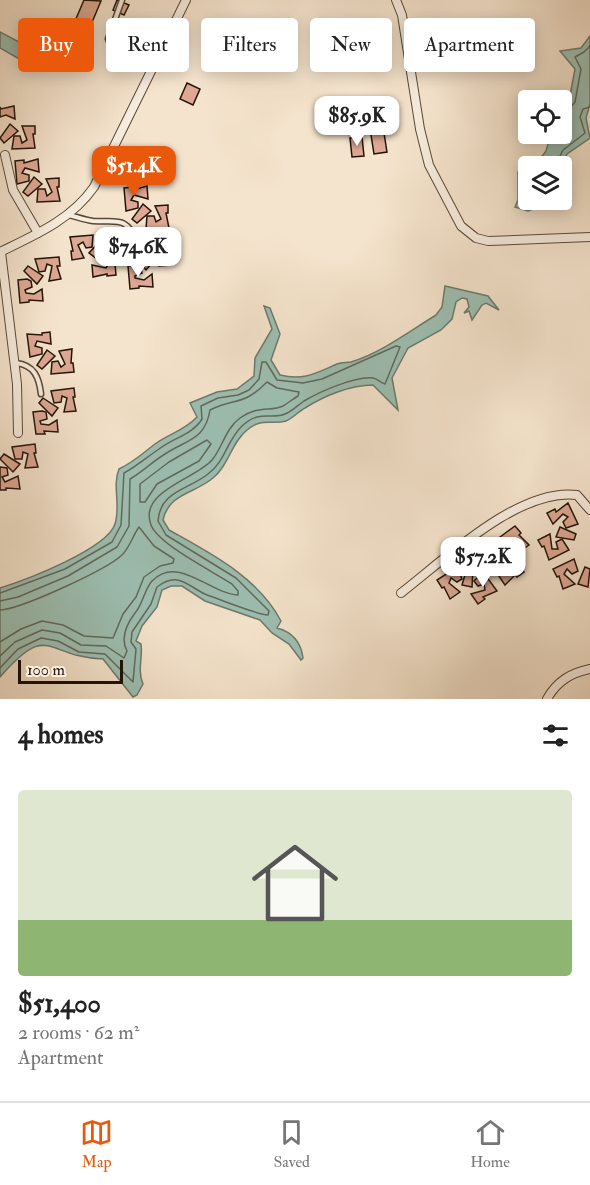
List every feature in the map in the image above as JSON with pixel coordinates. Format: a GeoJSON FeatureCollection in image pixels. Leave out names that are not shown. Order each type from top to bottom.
{"type":"FeatureCollection","features":[{"type":"Feature","properties":{"kind":"street"},"geometry":{"type":"LineString","coordinates":[[177,18],[186,0]]}},
{"type":"Feature","properties":{"kind":"street"},"geometry":{"type":"LineString","coordinates":[[396,0],[402,15],[420,129],[429,165],[461,226],[476,238],[488,241],[590,237]]}},
{"type":"Feature","properties":{"kind":"street"},"geometry":{"type":"LineString","coordinates":[[18,433],[15,363],[1,252],[69,215],[84,201],[94,187],[149,72]]}},
{"type":"Feature","properties":{"kind":"street"},"geometry":{"type":"LineString","coordinates":[[5,155],[13,189],[38,233]]}},
{"type":"Feature","properties":{"kind":"street"},"geometry":{"type":"LineString","coordinates":[[401,593],[510,510],[563,493],[577,495],[590,510]]}},
{"type":"Feature","properties":{"kind":"street"},"geometry":{"type":"LineString","coordinates":[[548,699],[554,687],[564,679],[576,672],[590,669]]}},
{"type":"Feature","properties":{"kind":"lane"},"geometry":{"type":"LineString","coordinates":[[116,18],[122,0]]}},
{"type":"Feature","properties":{"kind":"lane"},"geometry":{"type":"LineString","coordinates":[[69,215],[92,221],[121,221],[128,226],[137,242]]}},
{"type":"Feature","properties":{"kind":"lane"},"geometry":{"type":"LineString","coordinates":[[15,363],[25,364],[35,372],[40,382],[40,394]]}},
{"type":"Feature","properties":{"kind":"water"},"geometry":{"type":"Polygon","coordinates":[[[0,32],[18,41],[18,58],[0,48],[0,32]]]}},
{"type":"Feature","properties":{"kind":"water"},"geometry":{"type":"Polygon","coordinates":[[[590,36],[590,104],[586,118],[590,138],[566,156],[542,156],[548,144],[572,144],[571,90],[575,69],[560,51],[581,48],[590,36]]]}},
{"type":"Feature","properties":{"kind":"water"},"geometry":{"type":"Polygon","coordinates":[[[445,286],[488,296],[499,310],[486,303],[482,305],[472,320],[469,311],[464,313],[469,307],[467,299],[462,298],[456,302],[452,319],[441,330],[408,348],[392,378],[398,410],[373,385],[364,385],[329,395],[286,421],[262,422],[252,426],[233,447],[223,467],[213,478],[176,499],[166,511],[163,520],[169,530],[232,568],[260,591],[281,621],[277,628],[287,632],[298,643],[302,652],[301,660],[289,644],[272,633],[260,620],[205,601],[182,586],[171,586],[162,590],[157,607],[142,626],[136,641],[141,644],[140,674],[143,684],[137,695],[133,697],[103,659],[84,657],[48,646],[39,646],[29,650],[0,677],[0,588],[64,562],[82,553],[109,534],[117,517],[116,482],[119,469],[197,417],[190,403],[217,392],[237,389],[254,376],[255,358],[272,329],[264,306],[270,308],[280,334],[271,360],[280,375],[303,377],[339,363],[362,358],[406,335],[436,315],[442,307],[445,286]]]}},
{"type":"Feature","properties":{"kind":"building"},"geometry":{"type":"Polygon","coordinates":[[[84,0],[101,1],[94,18],[76,18],[84,0]]]}},
{"type":"Feature","properties":{"kind":"building"},"geometry":{"type":"Polygon","coordinates":[[[117,0],[129,5],[124,15],[113,10],[117,0]]]}},
{"type":"Feature","properties":{"kind":"building"},"geometry":{"type":"Polygon","coordinates":[[[187,83],[200,89],[193,105],[180,99],[187,83]]]}},
{"type":"Feature","properties":{"kind":"building"},"geometry":{"type":"Polygon","coordinates":[[[14,106],[15,119],[6,115],[0,117],[0,107],[1,109],[14,106]]]}},
{"type":"Feature","properties":{"kind":"building"},"geometry":{"type":"Polygon","coordinates":[[[358,108],[361,120],[344,123],[341,112],[358,108]]]}},
{"type":"Feature","properties":{"kind":"building"},"geometry":{"type":"Polygon","coordinates":[[[381,114],[387,152],[374,154],[368,116],[381,114]]]}},
{"type":"Feature","properties":{"kind":"building"},"geometry":{"type":"Polygon","coordinates":[[[10,124],[18,131],[4,143],[0,138],[10,124]]]}},
{"type":"Feature","properties":{"kind":"building"},"geometry":{"type":"Polygon","coordinates":[[[22,126],[35,126],[35,134],[33,134],[35,148],[12,149],[14,136],[20,136],[22,143],[27,140],[22,126]]]}},
{"type":"Feature","properties":{"kind":"building"},"geometry":{"type":"Polygon","coordinates":[[[362,137],[364,156],[352,157],[350,138],[362,137]]]}},
{"type":"Feature","properties":{"kind":"building"},"geometry":{"type":"Polygon","coordinates":[[[38,159],[39,172],[25,168],[22,173],[29,175],[29,181],[17,184],[15,161],[24,160],[24,163],[38,159]]]}},
{"type":"Feature","properties":{"kind":"building"},"geometry":{"type":"Polygon","coordinates":[[[34,177],[42,184],[28,196],[23,192],[34,177]]]}},
{"type":"Feature","properties":{"kind":"building"},"geometry":{"type":"Polygon","coordinates":[[[59,178],[59,187],[57,187],[60,201],[37,202],[38,189],[45,189],[47,196],[52,192],[46,179],[59,178]]]}},
{"type":"Feature","properties":{"kind":"building"},"geometry":{"type":"Polygon","coordinates":[[[147,186],[148,199],[134,195],[131,200],[138,202],[138,208],[126,211],[124,188],[133,187],[133,190],[147,186]]]}},
{"type":"Feature","properties":{"kind":"building"},"geometry":{"type":"Polygon","coordinates":[[[143,204],[151,211],[137,223],[132,219],[143,204]]]}},
{"type":"Feature","properties":{"kind":"building"},"geometry":{"type":"Polygon","coordinates":[[[168,205],[168,213],[166,213],[169,228],[146,229],[147,216],[154,216],[156,222],[161,219],[155,206],[168,205]]]}},
{"type":"Feature","properties":{"kind":"building"},"geometry":{"type":"Polygon","coordinates":[[[93,235],[92,247],[86,248],[83,242],[78,245],[84,258],[72,260],[70,237],[93,235]]]}},
{"type":"Feature","properties":{"kind":"building"},"geometry":{"type":"Polygon","coordinates":[[[101,240],[107,244],[97,259],[89,253],[101,240]]]}},
{"type":"Feature","properties":{"kind":"building"},"geometry":{"type":"Polygon","coordinates":[[[168,243],[168,257],[170,257],[171,265],[159,266],[162,252],[156,250],[155,257],[149,258],[145,245],[168,243]]]}},
{"type":"Feature","properties":{"kind":"building"},"geometry":{"type":"Polygon","coordinates":[[[114,252],[116,275],[93,277],[92,265],[106,268],[109,263],[102,262],[101,255],[114,252]]]}},
{"type":"Feature","properties":{"kind":"building"},"geometry":{"type":"Polygon","coordinates":[[[138,252],[153,262],[146,270],[134,257],[138,252]]]}},
{"type":"Feature","properties":{"kind":"building"},"geometry":{"type":"Polygon","coordinates":[[[59,257],[60,266],[57,266],[61,279],[49,281],[52,266],[47,264],[45,271],[39,272],[35,259],[59,257]]]}},
{"type":"Feature","properties":{"kind":"building"},"geometry":{"type":"Polygon","coordinates":[[[28,266],[43,276],[37,284],[24,271],[28,266]]]}},
{"type":"Feature","properties":{"kind":"building"},"geometry":{"type":"Polygon","coordinates":[[[128,266],[141,267],[142,273],[135,278],[144,280],[152,274],[153,287],[139,286],[139,288],[130,289],[128,266]]]}},
{"type":"Feature","properties":{"kind":"building"},"geometry":{"type":"Polygon","coordinates":[[[18,280],[31,281],[32,287],[25,290],[26,293],[34,294],[42,289],[43,301],[29,300],[29,302],[20,303],[18,280]]]}},
{"type":"Feature","properties":{"kind":"building"},"geometry":{"type":"Polygon","coordinates":[[[50,332],[51,344],[37,341],[35,346],[42,348],[42,354],[30,357],[27,334],[42,335],[42,333],[50,332]]]}},
{"type":"Feature","properties":{"kind":"building"},"geometry":{"type":"Polygon","coordinates":[[[72,349],[71,363],[73,363],[74,372],[51,374],[52,362],[58,361],[61,367],[65,364],[59,351],[72,349]]]}},
{"type":"Feature","properties":{"kind":"building"},"geometry":{"type":"Polygon","coordinates":[[[47,350],[55,356],[42,369],[37,365],[47,350]]]}},
{"type":"Feature","properties":{"kind":"building"},"geometry":{"type":"Polygon","coordinates":[[[74,388],[76,411],[64,412],[67,398],[62,396],[61,402],[54,403],[51,391],[74,388]]]}},
{"type":"Feature","properties":{"kind":"building"},"geometry":{"type":"Polygon","coordinates":[[[43,398],[58,408],[52,416],[39,403],[43,398]]]}},
{"type":"Feature","properties":{"kind":"building"},"geometry":{"type":"Polygon","coordinates":[[[33,412],[46,412],[47,419],[40,421],[41,424],[49,425],[57,420],[58,432],[44,431],[45,434],[36,434],[33,412]]]}},
{"type":"Feature","properties":{"kind":"building"},"geometry":{"type":"Polygon","coordinates":[[[35,444],[36,453],[34,453],[38,467],[25,468],[28,454],[23,452],[22,459],[15,459],[12,447],[35,444]]]}},
{"type":"Feature","properties":{"kind":"building"},"geometry":{"type":"Polygon","coordinates":[[[4,454],[20,464],[13,472],[0,459],[4,454]]]}},
{"type":"Feature","properties":{"kind":"building"},"geometry":{"type":"Polygon","coordinates":[[[0,467],[7,468],[8,475],[2,477],[5,482],[18,476],[20,489],[0,490],[0,467]]]}},
{"type":"Feature","properties":{"kind":"building"},"geometry":{"type":"Polygon","coordinates":[[[568,503],[578,524],[566,528],[563,522],[568,517],[563,514],[553,524],[547,513],[555,509],[556,512],[568,503]]]}},
{"type":"Feature","properties":{"kind":"building"},"geometry":{"type":"Polygon","coordinates":[[[515,526],[521,533],[519,535],[529,545],[519,552],[514,538],[508,538],[511,545],[505,549],[496,540],[515,526]]]}},
{"type":"Feature","properties":{"kind":"building"},"geometry":{"type":"Polygon","coordinates":[[[560,527],[576,534],[574,540],[556,537],[560,527]]]}},
{"type":"Feature","properties":{"kind":"building"},"geometry":{"type":"Polygon","coordinates":[[[550,534],[552,549],[558,549],[556,542],[562,539],[569,550],[549,560],[544,546],[542,547],[538,540],[550,534]]]}},
{"type":"Feature","properties":{"kind":"building"},"geometry":{"type":"Polygon","coordinates":[[[493,549],[511,551],[510,561],[492,556],[493,549]]]}},
{"type":"Feature","properties":{"kind":"building"},"geometry":{"type":"Polygon","coordinates":[[[574,559],[578,571],[572,574],[567,569],[564,574],[575,584],[563,589],[559,576],[557,577],[553,569],[574,559]]]}},
{"type":"Feature","properties":{"kind":"building"},"geometry":{"type":"Polygon","coordinates":[[[503,561],[507,566],[503,571],[504,574],[512,570],[517,562],[524,572],[517,577],[515,575],[505,585],[492,566],[503,561]]]}},
{"type":"Feature","properties":{"kind":"building"},"geometry":{"type":"Polygon","coordinates":[[[457,567],[462,579],[457,582],[451,578],[449,583],[460,592],[450,599],[444,587],[442,588],[437,580],[457,567]]]}},
{"type":"Feature","properties":{"kind":"building"},"geometry":{"type":"Polygon","coordinates":[[[585,567],[590,569],[588,587],[578,584],[585,567]]]}},
{"type":"Feature","properties":{"kind":"building"},"geometry":{"type":"Polygon","coordinates":[[[467,568],[473,569],[472,587],[462,585],[467,568]]]}},
{"type":"Feature","properties":{"kind":"building"},"geometry":{"type":"Polygon","coordinates":[[[483,572],[497,591],[483,597],[485,599],[478,604],[471,594],[485,590],[484,584],[478,586],[474,581],[483,572]]]}}]}
